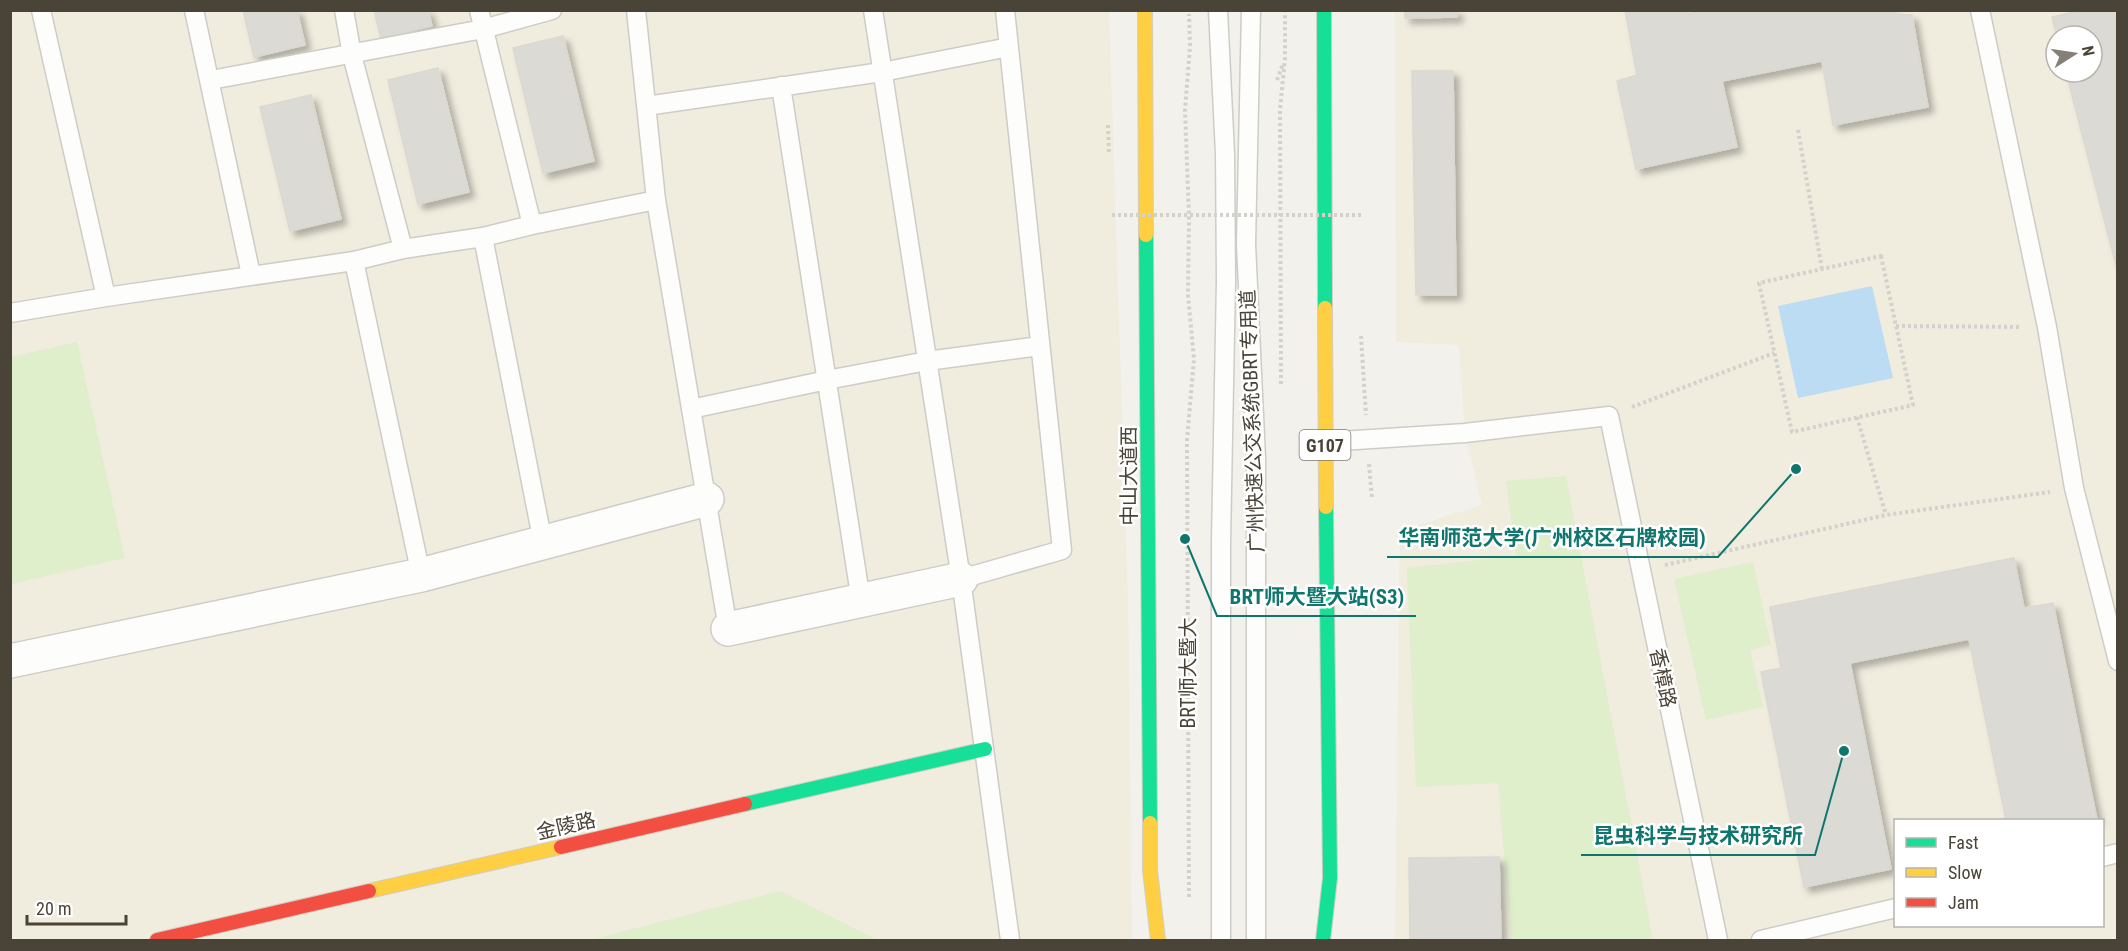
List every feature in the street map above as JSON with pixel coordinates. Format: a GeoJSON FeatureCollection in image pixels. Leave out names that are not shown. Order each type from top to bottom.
{"type":"FeatureCollection","features":[{"type":"Feature","properties":{"kind":"main road","name":"中山大道西"},"geometry":{"type":"LineString","coordinates":[[1145,10],[1150,870],[1158,940]]}},
{"type":"Feature","properties":{"kind":"main road","name":"G107"},"geometry":{"type":"LineString","coordinates":[[1323,940],[1330,879],[1325,442],[1324,10]]}},
{"type":"Feature","properties":{"kind":"main road","name":"金陵路"},"geometry":{"type":"LineString","coordinates":[[157,940],[985,749]]}},
{"type":"Feature","properties":{"kind":"main road"},"geometry":{"type":"LineString","coordinates":[[1150,870],[1152,940]]}},
{"type":"Feature","properties":{"kind":"main road"},"geometry":{"type":"LineString","coordinates":[[1330,879],[1330,940]]}},
{"type":"Feature","properties":{"kind":"street"},"geometry":{"type":"LineString","coordinates":[[10,661],[421,575],[706,499]]}},
{"type":"Feature","properties":{"kind":"street"},"geometry":{"type":"LineString","coordinates":[[728,629],[961,579]]}},
{"type":"Feature","properties":{"kind":"lane"},"geometry":{"type":"LineString","coordinates":[[41,10],[106,297]]}},
{"type":"Feature","properties":{"kind":"lane"},"geometry":{"type":"LineString","coordinates":[[194,10],[211,80],[251,275]]}},
{"type":"Feature","properties":{"kind":"lane"},"geometry":{"type":"LineString","coordinates":[[344,10],[352,55],[403,249]]}},
{"type":"Feature","properties":{"kind":"lane"},"geometry":{"type":"LineString","coordinates":[[479,10],[532,225]]}},
{"type":"Feature","properties":{"kind":"lane"},"geometry":{"type":"LineString","coordinates":[[211,80],[483,29],[552,10]]}},
{"type":"Feature","properties":{"kind":"lane"},"geometry":{"type":"LineString","coordinates":[[636,10],[656,200],[728,629]]}},
{"type":"Feature","properties":{"kind":"lane"},"geometry":{"type":"LineString","coordinates":[[873,10],[961,579],[1011,940]]}},
{"type":"Feature","properties":{"kind":"lane"},"geometry":{"type":"LineString","coordinates":[[961,579],[1062,550],[1005,10]]}},
{"type":"Feature","properties":{"kind":"lane","name":"广州快速公交系统GBRT专用道"},"geometry":{"type":"LineString","coordinates":[[1218,10],[1225,154],[1226,268],[1221,542],[1221,940]]}},
{"type":"Feature","properties":{"kind":"lane","name":"广州快速公交系统GBRT专用道"},"geometry":{"type":"LineString","coordinates":[[1251,10],[1246,244],[1256,437],[1256,940]]}},
{"type":"Feature","properties":{"kind":"lane"},"geometry":{"type":"LineString","coordinates":[[1980,10],[2047,327],[2074,489],[2118,661]]}},
{"type":"Feature","properties":{"kind":"lane"},"geometry":{"type":"LineString","coordinates":[[646,106],[882,72],[1009,47]]}},
{"type":"Feature","properties":{"kind":"lane"},"geometry":{"type":"LineString","coordinates":[[781,86],[861,601]]}},
{"type":"Feature","properties":{"kind":"lane"},"geometry":{"type":"LineString","coordinates":[[10,313],[354,261],[403,249],[483,237],[656,200]]}},
{"type":"Feature","properties":{"kind":"lane"},"geometry":{"type":"LineString","coordinates":[[483,237],[543,543]]}},
{"type":"Feature","properties":{"kind":"lane"},"geometry":{"type":"LineString","coordinates":[[354,261],[421,575]]}},
{"type":"Feature","properties":{"kind":"lane"},"geometry":{"type":"LineString","coordinates":[[691,409],[927,361],[1040,346]]}},
{"type":"Feature","properties":{"kind":"lane"},"geometry":{"type":"LineString","coordinates":[[1325,442],[1465,433],[1609,416]]}},
{"type":"Feature","properties":{"kind":"lane","name":"香樟路"},"geometry":{"type":"LineString","coordinates":[[1609,416],[1718,940]]}},
{"type":"Feature","properties":{"kind":"lane"},"geometry":{"type":"LineString","coordinates":[[1761,940],[1894,908]]}},
{"type":"Feature","properties":{"kind":"path","name":"BRT师大暨大"},"geometry":{"type":"LineString","coordinates":[[1189,10],[1190,46],[1185,110],[1189,216],[1188,295],[1194,359],[1187,440],[1189,906]]}},
{"type":"Feature","properties":{"kind":"path"},"geometry":{"type":"LineString","coordinates":[[1281,387],[1280,110],[1285,58],[1286,10]]}},
{"type":"Feature","properties":{"kind":"path"},"geometry":{"type":"LineString","coordinates":[[1798,130],[1822,269]]}},
{"type":"Feature","properties":{"kind":"path"},"geometry":{"type":"LineString","coordinates":[[1112,215],[1361,215]]}},
{"type":"Feature","properties":{"kind":"path"},"geometry":{"type":"LineString","coordinates":[[1881,256],[1896,326],[1913,405],[1792,432],[1759,283],[1881,256]]}},
{"type":"Feature","properties":{"kind":"path"},"geometry":{"type":"LineString","coordinates":[[1896,326],[2047,327]]}},
{"type":"Feature","properties":{"kind":"path"},"geometry":{"type":"LineString","coordinates":[[1361,332],[1372,499]]}},
{"type":"Feature","properties":{"kind":"path"},"geometry":{"type":"LineString","coordinates":[[1609,416],[1774,353]]}},
{"type":"Feature","properties":{"kind":"path"},"geometry":{"type":"LineString","coordinates":[[1857,417],[1886,515]]}},
{"type":"Feature","properties":{"kind":"path"},"geometry":{"type":"LineString","coordinates":[[1641,571],[1886,515],[2074,489]]}},
{"type":"Feature","properties":{"kind":"shaded area"},"geometry":{"type":"Polygon","coordinates":[[[10,11],[1109,11],[1128,601],[1132,940],[11,940],[10,11]]]}},
{"type":"Feature","properties":{"kind":"shaded area"},"geometry":{"type":"Polygon","coordinates":[[[1395,11],[2117,11],[2117,940],[1395,940],[1400,531],[1482,505],[1465,433],[1459,345],[1396,342],[1395,11]]]}},
{"type":"Feature","properties":{"kind":"green space"},"geometry":{"type":"Polygon","coordinates":[[[77,342],[125,558],[11,584],[11,357],[77,342]]]}},
{"type":"Feature","properties":{"kind":"green space"},"geometry":{"type":"Polygon","coordinates":[[[1566,476],[1653,940],[1511,940],[1498,783],[1416,787],[1407,568],[1516,556],[1506,481],[1566,476]]]}},
{"type":"Feature","properties":{"kind":"green space"},"geometry":{"type":"Polygon","coordinates":[[[1753,562],[1771,645],[1750,650],[1763,707],[1706,720],[1674,579],[1753,562]]]}},
{"type":"Feature","properties":{"kind":"green space"},"geometry":{"type":"Polygon","coordinates":[[[781,891],[877,940],[590,940],[781,891]]]}},
{"type":"Feature","properties":{"kind":"water"},"geometry":{"type":"Polygon","coordinates":[[[1872,286],[1893,378],[1798,398],[1778,306],[1872,286]]]}},
{"type":"Feature","properties":{"kind":"building"},"geometry":{"type":"Polygon","coordinates":[[[243,10],[297,10],[305,45],[254,57],[243,10]]]}},
{"type":"Feature","properties":{"kind":"building"},"geometry":{"type":"Polygon","coordinates":[[[374,10],[428,10],[432,26],[381,38],[374,10]]]}},
{"type":"Feature","properties":{"kind":"building"},"geometry":{"type":"Polygon","coordinates":[[[1405,10],[1457,10],[1457,17],[1405,18],[1405,10]]]}},
{"type":"Feature","properties":{"kind":"building"},"geometry":{"type":"Polygon","coordinates":[[[1625,10],[1687,10],[1688,14],[1704,10],[1893,10],[1894,14],[1912,15],[1928,107],[1833,125],[1822,61],[1722,81],[1737,147],[1636,169],[1617,81],[1637,75],[1625,10]]]}},
{"type":"Feature","properties":{"kind":"building"},"geometry":{"type":"Polygon","coordinates":[[[2083,10],[2118,10],[2118,273],[2069,84],[2104,84],[2104,24],[2054,24],[2052,17],[2083,10]]]}},
{"type":"Feature","properties":{"kind":"building"},"geometry":{"type":"Polygon","coordinates":[[[563,36],[594,161],[543,173],[513,48],[563,36]]]}},
{"type":"Feature","properties":{"kind":"building"},"geometry":{"type":"Polygon","coordinates":[[[438,68],[469,192],[418,204],[388,80],[438,68]]]}},
{"type":"Feature","properties":{"kind":"building"},"geometry":{"type":"Polygon","coordinates":[[[1412,71],[1453,71],[1456,295],[1416,295],[1412,71]]]}},
{"type":"Feature","properties":{"kind":"building"},"geometry":{"type":"Polygon","coordinates":[[[311,95],[341,219],[290,231],[260,107],[311,95]]]}},
{"type":"Feature","properties":{"kind":"building"},"geometry":{"type":"Polygon","coordinates":[[[2014,558],[2024,608],[2053,603],[2097,819],[2006,819],[1969,639],[1850,663],[1891,869],[1804,887],[1761,672],[1781,668],[1770,607],[2014,558]]]}},
{"type":"Feature","properties":{"kind":"building"},"geometry":{"type":"Polygon","coordinates":[[[1499,857],[1501,940],[1410,940],[1409,858],[1499,857]]]}},
{"type":"Feature","properties":{"kind":"traffic: fast"},"geometry":{"type":"LineString","coordinates":[[1324,10],[1325,308]]}},
{"type":"Feature","properties":{"kind":"traffic: fast"},"geometry":{"type":"LineString","coordinates":[[1146,235],[1150,823]]}},
{"type":"Feature","properties":{"kind":"traffic: fast"},"geometry":{"type":"LineString","coordinates":[[1323,940],[1330,878],[1326,507]]}},
{"type":"Feature","properties":{"kind":"traffic: fast"},"geometry":{"type":"LineString","coordinates":[[745,804],[985,749]]}},
{"type":"Feature","properties":{"kind":"traffic: slow"},"geometry":{"type":"LineString","coordinates":[[1145,10],[1146,235]]}},
{"type":"Feature","properties":{"kind":"traffic: slow"},"geometry":{"type":"LineString","coordinates":[[1325,308],[1326,507]]}},
{"type":"Feature","properties":{"kind":"traffic: slow"},"geometry":{"type":"LineString","coordinates":[[1150,823],[1150,870],[1158,940]]}},
{"type":"Feature","properties":{"kind":"traffic: slow"},"geometry":{"type":"LineString","coordinates":[[369,891],[561,847]]}},
{"type":"Feature","properties":{"kind":"traffic: jam"},"geometry":{"type":"LineString","coordinates":[[561,847],[745,804]]}},
{"type":"Feature","properties":{"kind":"traffic: jam"},"geometry":{"type":"LineString","coordinates":[[157,940],[369,891]]}},
{"type":"Feature","properties":{"kind":"place","name":"华南师范大学(广州校区石牌校园)"},"geometry":{"type":"Point","coordinates":[1796,469]}},
{"type":"Feature","properties":{"kind":"place","name":"BRT师大暨大站(S3)"},"geometry":{"type":"Point","coordinates":[1185,539]}},
{"type":"Feature","properties":{"kind":"place","name":"昆虫科学与技术研究所"},"geometry":{"type":"Point","coordinates":[1844,751]}}]}
